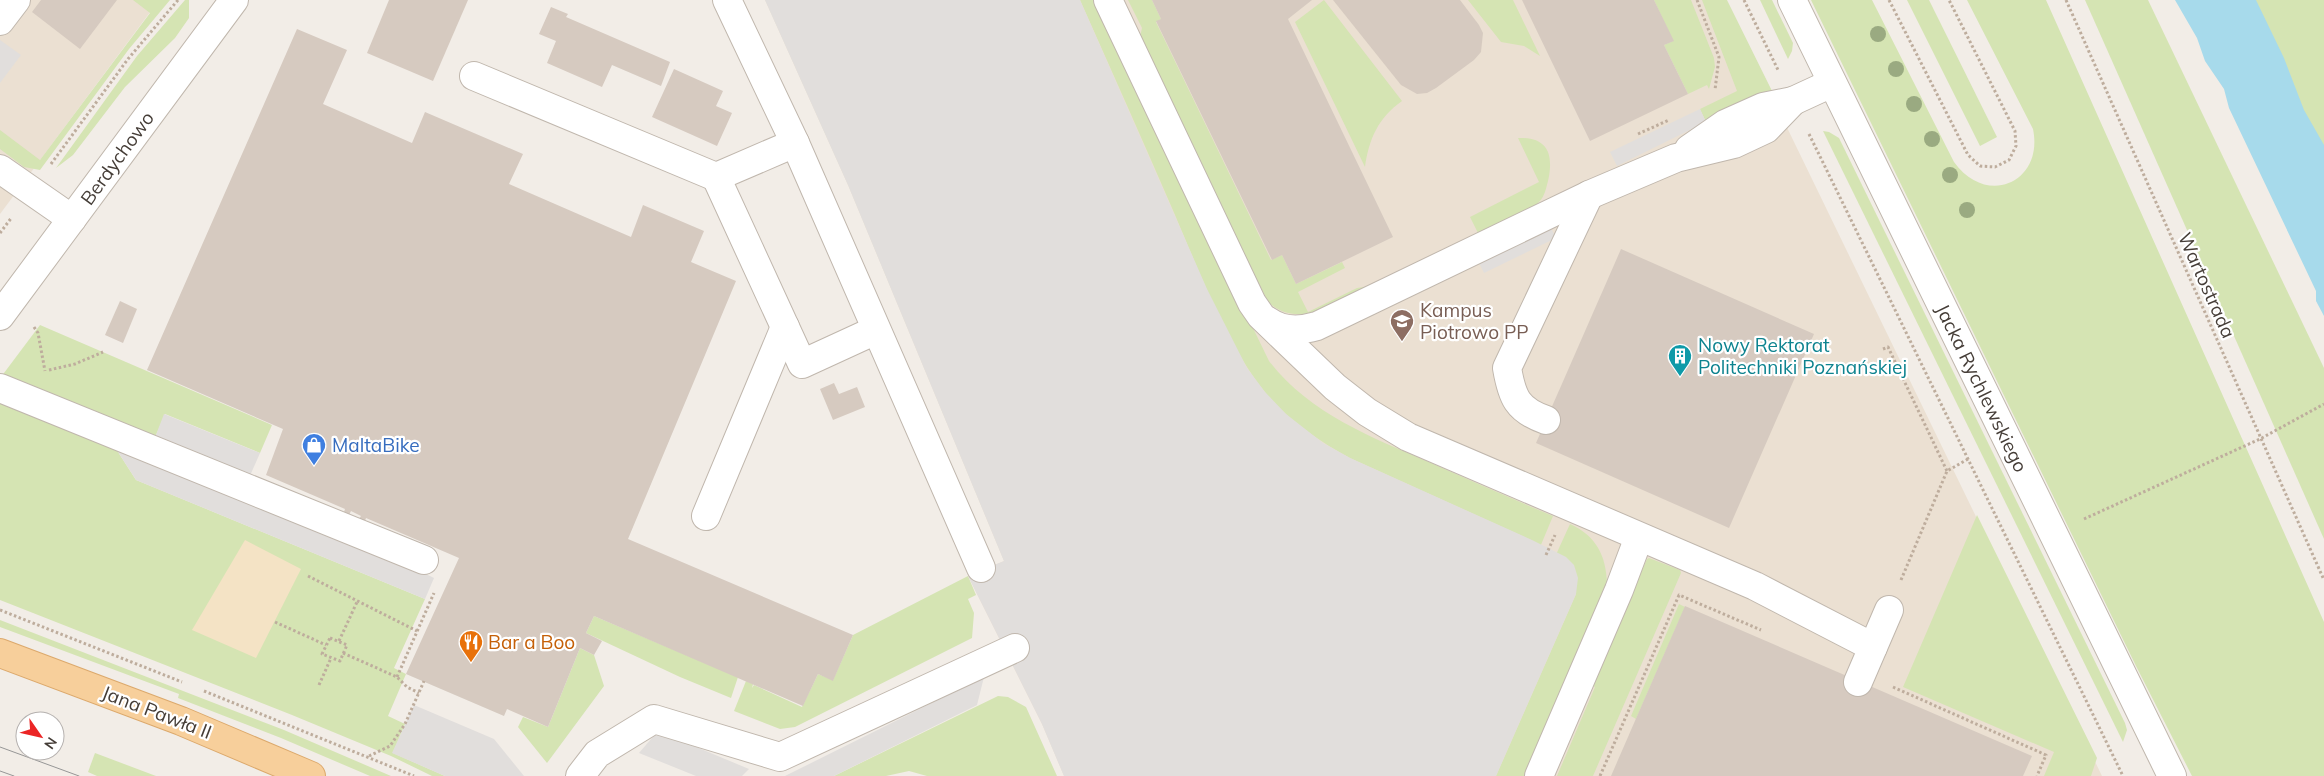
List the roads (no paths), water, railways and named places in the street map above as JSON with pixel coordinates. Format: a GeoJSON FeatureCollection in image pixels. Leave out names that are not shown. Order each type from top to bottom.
{"type":"FeatureCollection","features":[{"type":"Feature","properties":{"kind":"main road","name":"Jana Pawła II"},"geometry":{"type":"LineString","coordinates":[[0,653],[181,720],[311,776]]}},
{"type":"Feature","properties":{"kind":"street"},"geometry":{"type":"LineString","coordinates":[[0,21],[16,0]]}},
{"type":"Feature","properties":{"kind":"street","name":"Berdychowo"},"geometry":{"type":"LineString","coordinates":[[0,316],[234,0]]}},
{"type":"Feature","properties":{"kind":"street"},"geometry":{"type":"LineString","coordinates":[[727,0],[795,143],[981,568]]}},
{"type":"Feature","properties":{"kind":"street"},"geometry":{"type":"LineString","coordinates":[[1108,0],[1252,302],[1261,316],[1335,387],[1367,412],[1408,437],[1755,586],[1873,647]]}},
{"type":"Feature","properties":{"kind":"street","name":"Jacka Rychlewskiego"},"geometry":{"type":"LineString","coordinates":[[1792,0],[2166,774]]}},
{"type":"Feature","properties":{"kind":"street"},"geometry":{"type":"LineString","coordinates":[[474,76],[716,177],[802,364],[876,330]]}},
{"type":"Feature","properties":{"kind":"street"},"geometry":{"type":"LineString","coordinates":[[1261,316],[1287,330],[1302,330],[1317,326],[1589,195],[1676,158],[1725,124],[1763,107],[1793,101],[1832,83]]}},
{"type":"Feature","properties":{"kind":"street"},"geometry":{"type":"LineString","coordinates":[[716,177],[795,143]]}},
{"type":"Feature","properties":{"kind":"street"},"geometry":{"type":"LineString","coordinates":[[0,169],[72,219]]}},
{"type":"Feature","properties":{"kind":"street"},"geometry":{"type":"LineString","coordinates":[[1546,420],[1534,416],[1519,405],[1511,392],[1507,368],[1589,195]]}},
{"type":"Feature","properties":{"kind":"street"},"geometry":{"type":"LineString","coordinates":[[706,516],[785,327]]}},
{"type":"Feature","properties":{"kind":"street"},"geometry":{"type":"LineString","coordinates":[[0,388],[424,560]]}},
{"type":"Feature","properties":{"kind":"street"},"geometry":{"type":"LineString","coordinates":[[1539,776],[1619,590],[1639,537]]}},
{"type":"Feature","properties":{"kind":"street"},"geometry":{"type":"LineString","coordinates":[[1860,678],[1889,610]]}},
{"type":"Feature","properties":{"kind":"street"},"geometry":{"type":"LineString","coordinates":[[580,776],[596,754],[654,719],[780,757],[1015,648]]}},
{"type":"Feature","properties":{"kind":"water"},"geometry":{"type":"Polygon","coordinates":[[[2175,0],[2256,0],[2284,58],[2304,110],[2324,145],[2324,316],[2316,301],[2316,291],[2229,108],[2224,89],[2205,61],[2197,38],[2175,0]]]}},
{"type":"Feature","properties":{"kind":"tram line"},"geometry":{"type":"LineString","coordinates":[[0,747],[79,776]]}},
{"type":"Feature","properties":{"kind":"tram line"},"geometry":{"type":"LineString","coordinates":[[0,771],[14,776]]}},
{"type":"Feature","properties":{"kind":"place","name":"Kampus Piotrowo PP"},"geometry":{"type":"Point","coordinates":[1402,342]}},
{"type":"Feature","properties":{"kind":"place","name":"Nowy Rektorat Politechniki Poznańskiej"},"geometry":{"type":"Point","coordinates":[1680,377]}},
{"type":"Feature","properties":{"kind":"place","name":"MaltaBike"},"geometry":{"type":"Point","coordinates":[314,466]}},
{"type":"Feature","properties":{"kind":"place","name":"Bar a Boo"},"geometry":{"type":"Point","coordinates":[471,663]}}]}
